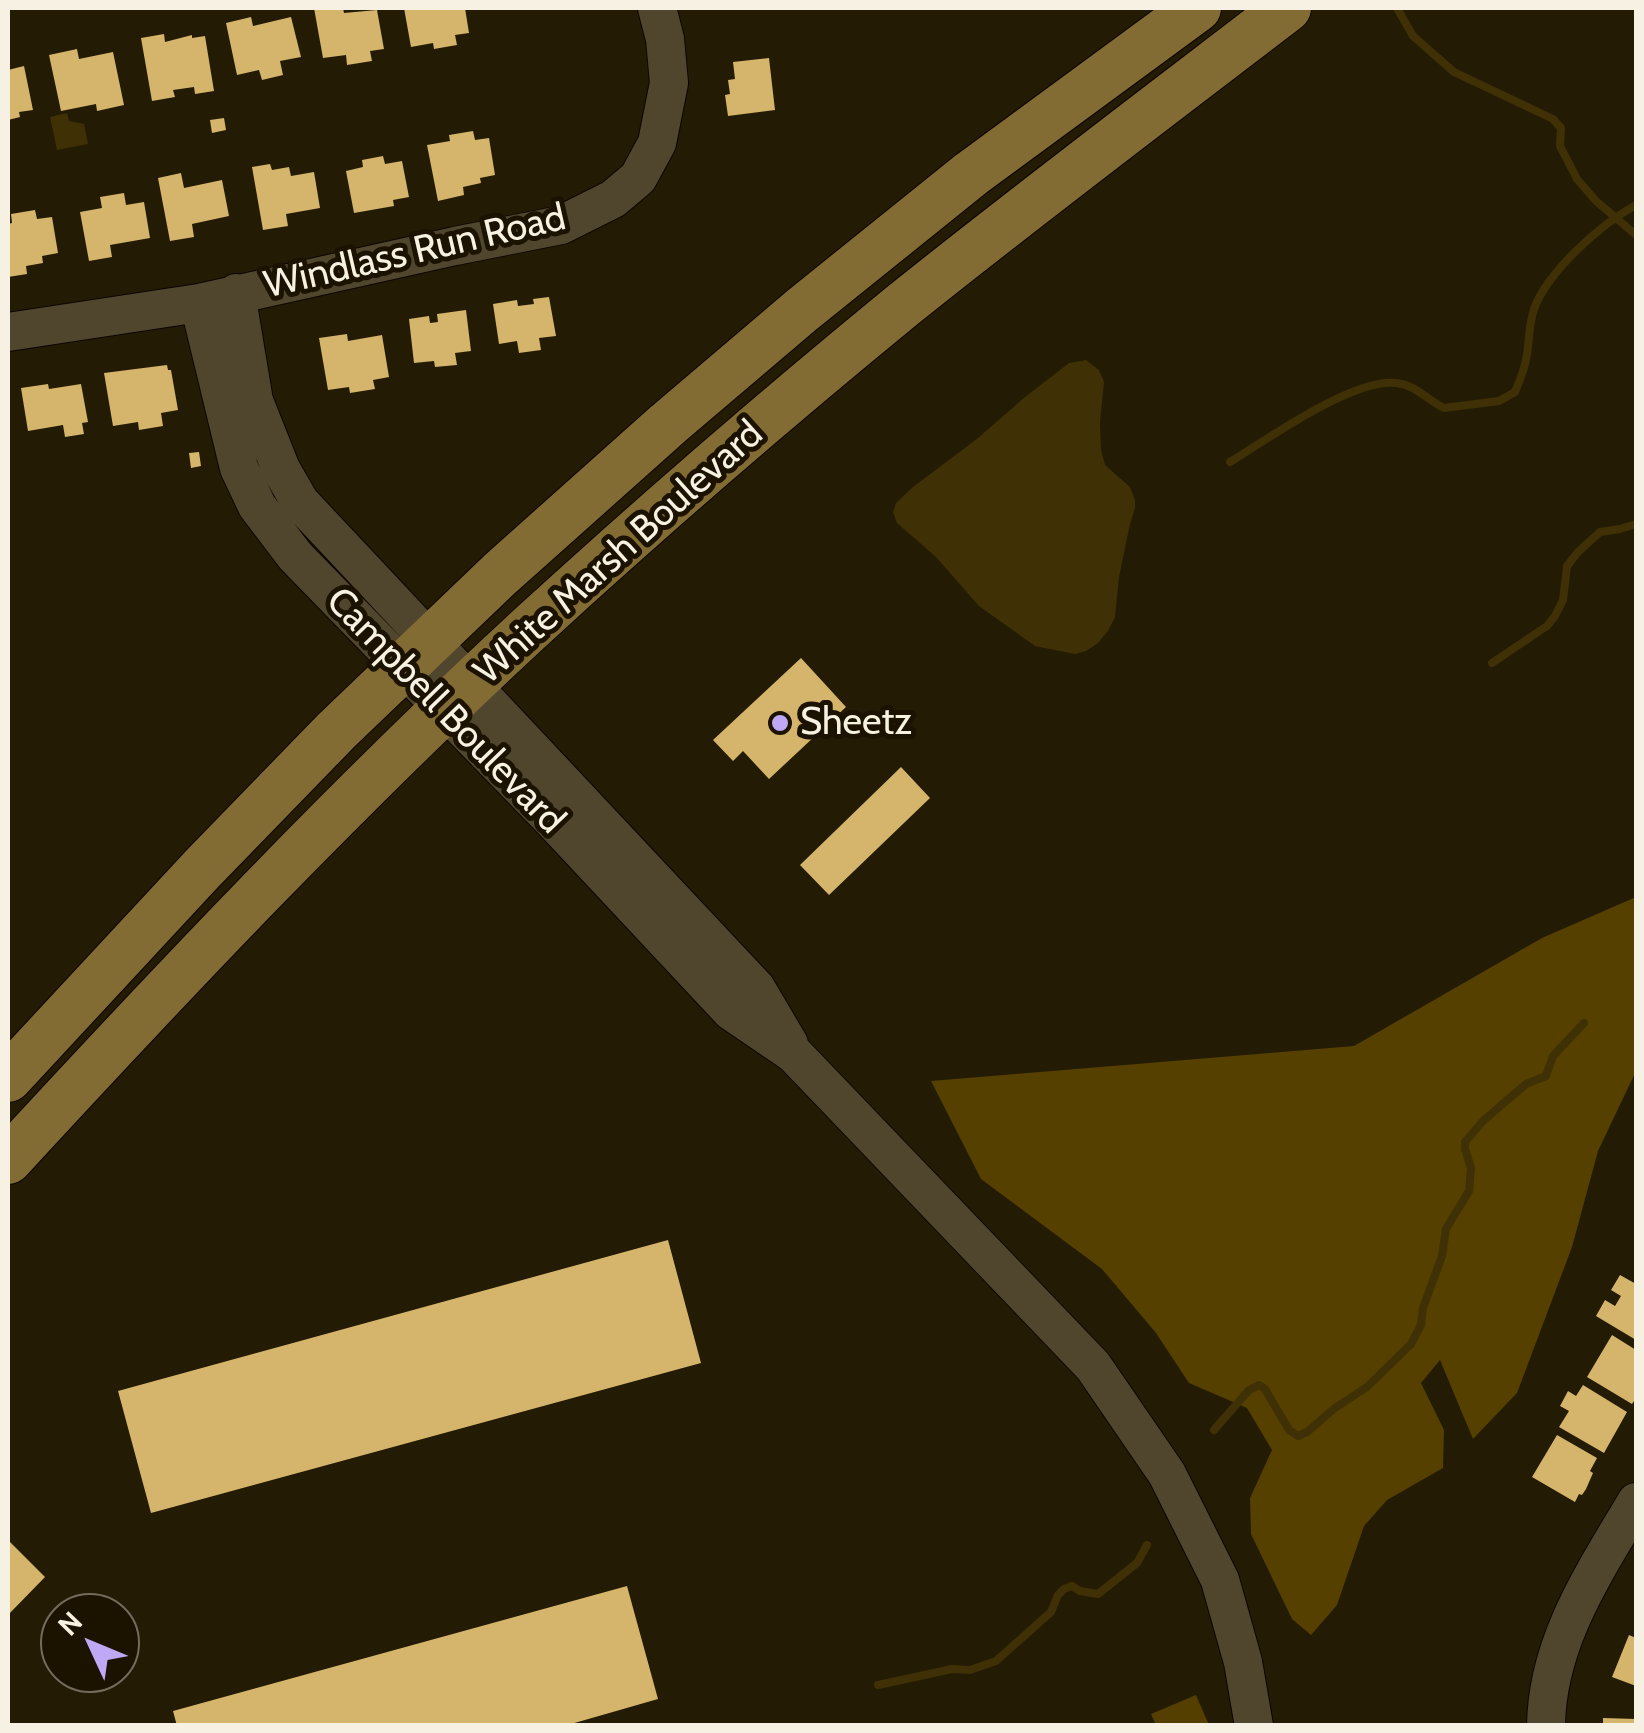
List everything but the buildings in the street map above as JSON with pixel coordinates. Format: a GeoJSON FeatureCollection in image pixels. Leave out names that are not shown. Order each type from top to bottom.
{"type":"FeatureCollection","features":[{"type":"Feature","properties":{"kind":"main road","name":"White Marsh Boulevard"},"geometry":{"type":"LineString","coordinates":[[8,1078],[336,731],[442,675],[673,500],[902,306],[1287,8]]}},
{"type":"Feature","properties":{"kind":"main road"},"geometry":{"type":"LineString","coordinates":[[442,675],[655,477],[1092,108],[1182,19]]}},
{"type":"Feature","properties":{"kind":"main road","name":"White Marsh Boulevard"},"geometry":{"type":"LineString","coordinates":[[8,1160],[181,973],[442,675]]}},
{"type":"Feature","properties":{"kind":"street","name":"Windlass Run Road"},"geometry":{"type":"LineString","coordinates":[[8,332],[198,303],[562,225],[613,199],[638,178],[657,142],[669,83],[658,8]]}},
{"type":"Feature","properties":{"kind":"street","name":"Campbell Boulevard"},"geometry":{"type":"LineString","coordinates":[[236,293],[254,401],[300,502],[349,556],[442,675],[732,1011],[794,1054],[1093,1366],[1167,1474],[1220,1580],[1243,1662],[1254,1726]]}},
{"type":"Feature","properties":{"kind":"street","name":"Campbell Boulevard"},"geometry":{"type":"LineString","coordinates":[[198,303],[239,468],[257,506],[296,556],[442,675]]}},
{"type":"Feature","properties":{"kind":"street"},"geometry":{"type":"LineString","coordinates":[[1546,1726],[1554,1663],[1569,1620],[1636,1502]]}},
{"type":"Feature","properties":{"kind":"shaded area"},"geometry":{"type":"Polygon","coordinates":[[[67,113],[69,121],[84,124],[88,144],[57,150],[50,117],[67,113]]]}},
{"type":"Feature","properties":{"kind":"shaded area"},"geometry":{"type":"Polygon","coordinates":[[[1086,360],[1099,370],[1104,382],[1100,422],[1105,465],[1130,487],[1135,508],[1119,577],[1115,617],[1098,643],[1075,654],[1035,646],[979,606],[936,557],[897,523],[893,512],[896,503],[913,487],[1025,397],[1069,363],[1086,360]]]}},
{"type":"Feature","properties":{"kind":"shaded area"},"geometry":{"type":"Polygon","coordinates":[[[1636,897],[1636,1071],[1598,1151],[1572,1247],[1517,1393],[1473,1439],[1440,1360],[1421,1383],[1444,1430],[1443,1468],[1387,1500],[1364,1526],[1337,1605],[1311,1635],[1292,1619],[1251,1534],[1250,1498],[1272,1450],[1247,1408],[1189,1383],[1156,1333],[1102,1269],[981,1179],[931,1081],[1354,1046],[1542,938],[1636,897]]]}},
{"type":"Feature","properties":{"kind":"shaded area"},"geometry":{"type":"Polygon","coordinates":[[[1196,1695],[1209,1725],[1156,1725],[1151,1714],[1196,1695]]]}},
{"type":"Feature","properties":{"kind":"waterway"},"geometry":{"type":"LineString","coordinates":[[1397,8],[1413,36],[1454,72],[1553,119],[1561,128],[1560,146],[1577,179],[1636,235]]}},
{"type":"Feature","properties":{"kind":"waterway"},"geometry":{"type":"LineString","coordinates":[[1230,462],[1311,412],[1378,384],[1410,387],[1444,408],[1499,401],[1515,392],[1526,360],[1532,315],[1541,294],[1577,250],[1636,205]]}},
{"type":"Feature","properties":{"kind":"waterway"},"geometry":{"type":"LineString","coordinates":[[1492,663],[1547,626],[1555,616],[1563,600],[1567,566],[1578,552],[1600,532],[1636,524]]}},
{"type":"Feature","properties":{"kind":"waterway"},"geometry":{"type":"LineString","coordinates":[[1214,1430],[1249,1390],[1259,1385],[1289,1430],[1298,1436],[1367,1387],[1411,1344],[1421,1325],[1446,1229],[1469,1191],[1471,1168],[1465,1142],[1526,1084],[1546,1076],[1553,1056],[1584,1023]]}},
{"type":"Feature","properties":{"kind":"waterway"},"geometry":{"type":"LineString","coordinates":[[878,1685],[952,1669],[970,1670],[996,1661],[1051,1612],[1064,1589],[1072,1586],[1098,1594],[1137,1563],[1147,1545]]}},
{"type":"Feature","properties":{"kind":"place","name":"Sheetz"},"geometry":{"type":"Point","coordinates":[780,723]}}]}
